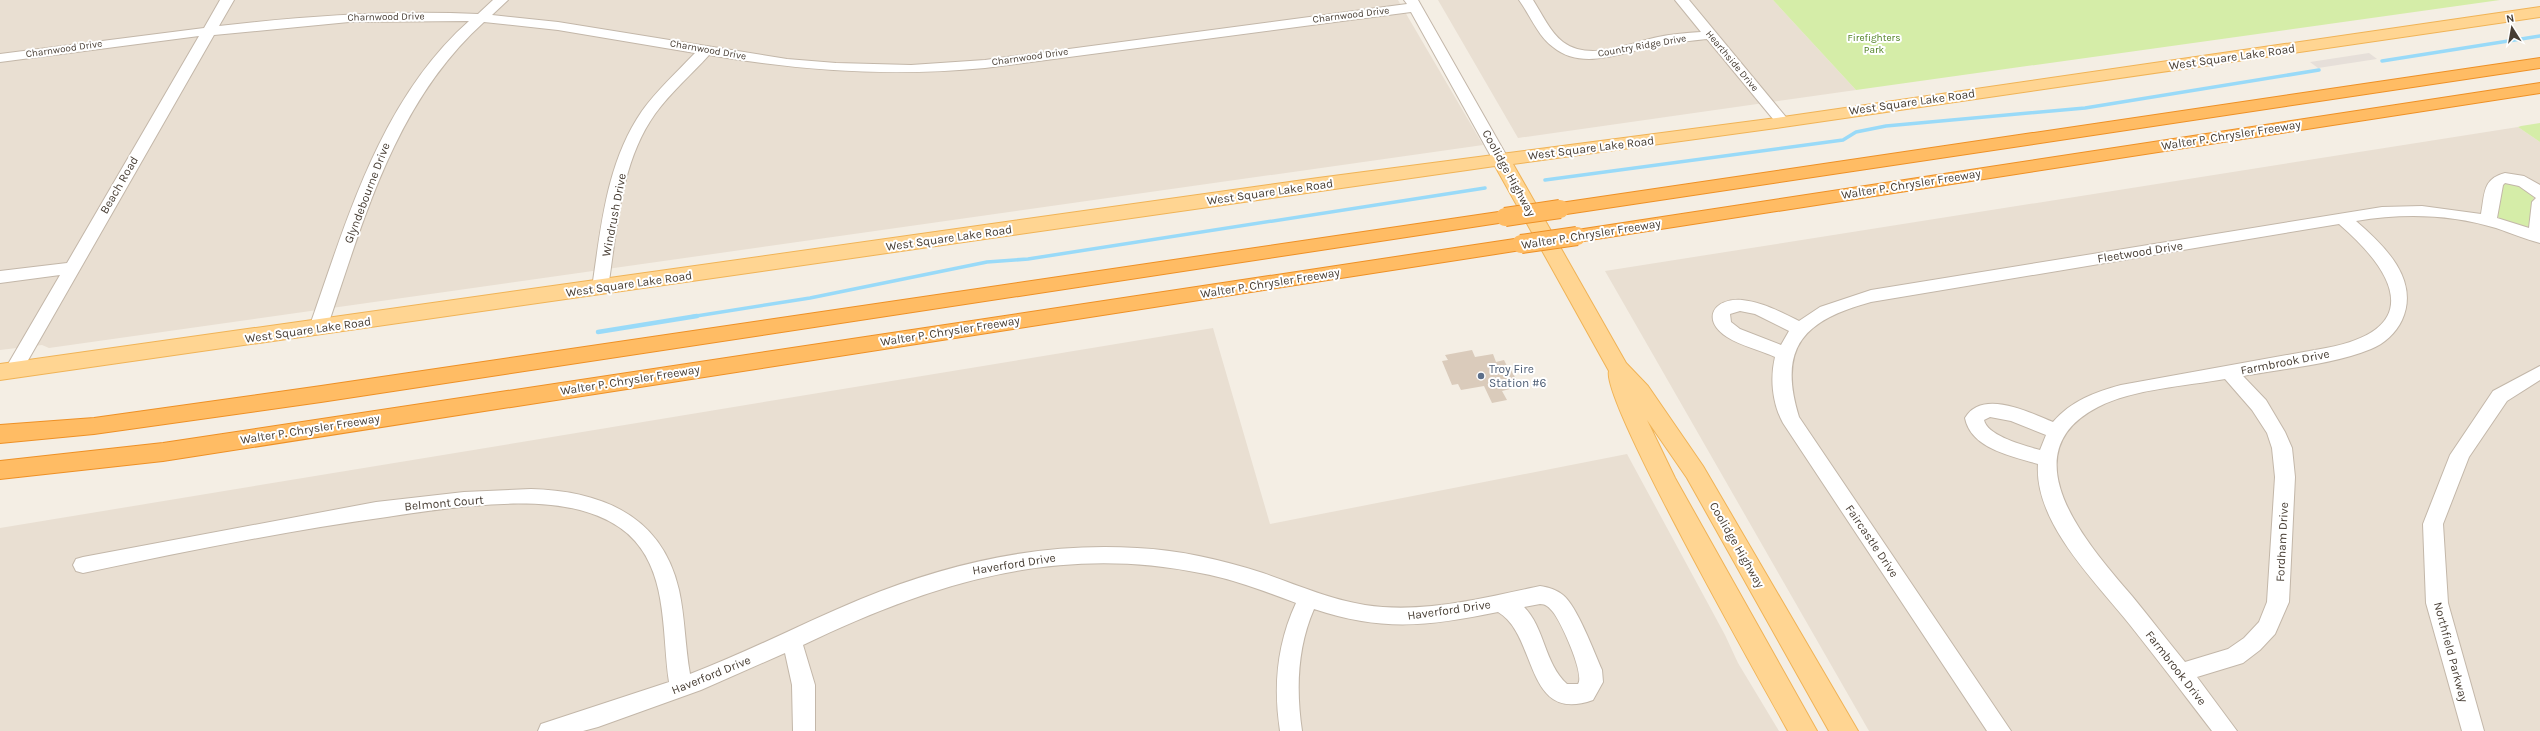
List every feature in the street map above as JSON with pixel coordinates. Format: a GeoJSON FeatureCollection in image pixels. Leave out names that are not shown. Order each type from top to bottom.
{"type":"FeatureCollection","features":[{"type":"Feature","properties":{"kind":"highway","name":"Walter P. Chrysler Freeway"},"geometry":{"type":"LineString","coordinates":[[0,434],[94,426],[321,394],[2540,63]]}},
{"type":"Feature","properties":{"kind":"highway","name":"Walter P. Chrysler Freeway"},"geometry":{"type":"LineString","coordinates":[[0,470],[163,452],[2540,88]]}},
{"type":"Feature","properties":{"kind":"main road","name":"West Square Lake Road"},"geometry":{"type":"LineString","coordinates":[[6,372],[1501,160],[1783,122],[2540,12]]}},
{"type":"Feature","properties":{"kind":"main road","name":"Coolidge Highway"},"geometry":{"type":"LineString","coordinates":[[1501,160],[1618,368],[1640,392],[1695,472],[1844,731]]}},
{"type":"Feature","properties":{"kind":"main road","name":"Coolidge Highway"},"geometry":{"type":"LineString","coordinates":[[1618,368],[1624,395],[1664,480],[1803,731]]}},
{"type":"Feature","properties":{"kind":"street","name":"Beach Road"},"geometry":{"type":"LineString","coordinates":[[6,372],[71,268],[227,0]]}},
{"type":"Feature","properties":{"kind":"street","name":"Glyndebourne Drive"},"geometry":{"type":"LineString","coordinates":[[318,328],[372,174],[388,139],[426,76],[450,47],[479,18],[501,0]]}},
{"type":"Feature","properties":{"kind":"street","name":"Country Ridge Drive"},"geometry":{"type":"LineString","coordinates":[[1526,0],[1554,41],[1566,50],[1580,54],[1598,54],[1659,41],[1710,35]]}},
{"type":"Feature","properties":{"kind":"street","name":"Hearthside Drive"},"geometry":{"type":"LineString","coordinates":[[1682,0],[1783,122]]}},
{"type":"Feature","properties":{"kind":"street","name":"Charnwood Drive"},"geometry":{"type":"LineString","coordinates":[[0,58],[209,32],[341,18],[479,18],[579,29],[810,65],[877,69],[931,69],[1413,4]]}},
{"type":"Feature","properties":{"kind":"street","name":"Coolidge Highway"},"geometry":{"type":"LineString","coordinates":[[1413,4],[1501,160]]}},
{"type":"Feature","properties":{"kind":"street","name":"Windrush Drive"},"geometry":{"type":"LineString","coordinates":[[600,288],[615,198],[633,141],[655,105],[706,50]]}},
{"type":"Feature","properties":{"kind":"street"},"geometry":{"type":"LineString","coordinates":[[2488,221],[2495,183],[2498,180],[2510,178],[2522,181],[2540,194]]}},
{"type":"Feature","properties":{"kind":"street","name":"Fleetwood Drive"},"geometry":{"type":"LineString","coordinates":[[1792,340],[1828,309],[1871,296],[2342,218],[2412,210],[2445,212],[2488,221],[2538,237],[2540,202]]}},
{"type":"Feature","properties":{"kind":"street","name":"Farmbrook Drive"},"geometry":{"type":"LineString","coordinates":[[2226,731],[2107,581],[2066,525],[2054,499],[2049,481],[2049,449],[2056,431],[2074,413],[2107,396],[2350,349],[2366,344],[2388,328],[2400,307],[2400,295],[2395,279],[2380,253],[2342,218]]}},
{"type":"Feature","properties":{"kind":"street"},"geometry":{"type":"LineString","coordinates":[[0,277],[71,268]]}},
{"type":"Feature","properties":{"kind":"street","name":"Faircastle Drive"},"geometry":{"type":"LineString","coordinates":[[1792,340],[1781,378],[1782,393],[1794,424],[2000,731]]}},
{"type":"Feature","properties":{"kind":"street","name":"Fordham Drive"},"geometry":{"type":"LineString","coordinates":[[2181,674],[2235,656],[2252,644],[2267,628],[2278,602],[2285,478],[2282,448],[2276,432],[2259,405],[2229,372]]}},
{"type":"Feature","properties":{"kind":"street","name":"Northfield Parkway"},"geometry":{"type":"LineString","coordinates":[[2472,731],[2437,603],[2434,524],[2460,455],[2500,396],[2540,372]]}},
{"type":"Feature","properties":{"kind":"street"},"geometry":{"type":"LineString","coordinates":[[2048,460],[1986,438],[1975,428],[1974,418],[1981,411],[1995,410],[2056,431]]}},
{"type":"Feature","properties":{"kind":"street","name":"Belmont Court"},"geometry":{"type":"LineString","coordinates":[[83,566],[321,519],[401,506],[506,498],[568,500],[589,506],[620,519],[642,535],[658,558],[668,588],[682,687]]}},
{"type":"Feature","properties":{"kind":"street","name":"Haverford Drive"},"geometry":{"type":"LineString","coordinates":[[549,731],[621,709],[682,687],[791,641],[876,602],[948,577],[991,566],[1054,557],[1112,555],[1186,562],[1242,575],[1308,598],[1356,612],[1406,617],[1438,614],[1540,595],[1547,596],[1557,601],[1563,609],[1591,670],[1592,682],[1585,693],[1568,695],[1555,689],[1546,678],[1522,620],[1514,610],[1500,603]]}},
{"type":"Feature","properties":{"kind":"street"},"geometry":{"type":"LineString","coordinates":[[1291,731],[1286,681],[1294,634],[1308,598]]}},
{"type":"Feature","properties":{"kind":"street"},"geometry":{"type":"LineString","coordinates":[[791,641],[797,655],[804,689],[804,731]]}},
{"type":"Feature","properties":{"kind":"shaded area"},"geometry":{"type":"Polygon","coordinates":[[[0,0],[1398,0],[1483,145],[49,348],[42,345],[0,350],[0,0]]]}},
{"type":"Feature","properties":{"kind":"shaded area"},"geometry":{"type":"Polygon","coordinates":[[[1438,0],[1773,0],[1856,90],[1518,138],[1438,0]]]}},
{"type":"Feature","properties":{"kind":"shaded area"},"geometry":{"type":"Polygon","coordinates":[[[2369,53],[2377,59],[2318,68],[2310,62],[2369,53]]]}},
{"type":"Feature","properties":{"kind":"shaded area"},"geometry":{"type":"Polygon","coordinates":[[[2518,127],[2540,142],[2540,731],[1869,731],[1605,271],[2518,127]]]}},
{"type":"Feature","properties":{"kind":"shaded area"},"geometry":{"type":"Polygon","coordinates":[[[1213,328],[1270,524],[1627,454],[1725,635],[1738,663],[1779,731],[0,731],[0,528],[1213,328]]]}},
{"type":"Feature","properties":{"kind":"green space","name":"Firefighters Park"},"geometry":{"type":"Polygon","coordinates":[[[1773,0],[2500,0],[1856,90],[1773,0]]]}},
{"type":"Feature","properties":{"kind":"green space"},"geometry":{"type":"Polygon","coordinates":[[[2540,123],[2540,142],[2518,127],[2521,126],[2540,123]]]}},
{"type":"Feature","properties":{"kind":"green space"},"geometry":{"type":"Polygon","coordinates":[[[2513,182],[2534,195],[2530,226],[2527,227],[2500,219],[2496,215],[2502,185],[2513,182]]]}},
{"type":"Feature","properties":{"kind":"building","name":"Troy Fire Station #6"},"geometry":{"type":"Polygon","coordinates":[[[1472,350],[1475,357],[1493,354],[1496,362],[1504,360],[1509,370],[1511,370],[1517,381],[1506,383],[1510,389],[1502,391],[1507,400],[1492,403],[1484,386],[1461,390],[1458,384],[1452,385],[1442,361],[1448,360],[1445,355],[1472,350]]]}},
{"type":"Feature","properties":{"kind":"waterway"},"geometry":{"type":"LineString","coordinates":[[2382,61],[2540,36]]}},
{"type":"Feature","properties":{"kind":"waterway"},"geometry":{"type":"LineString","coordinates":[[1545,180],[1843,140],[1856,132],[1886,126],[2085,108],[2319,70]]}},
{"type":"Feature","properties":{"kind":"waterway"},"geometry":{"type":"LineString","coordinates":[[690,317],[810,298],[987,262],[1028,259],[1485,188]]}},
{"type":"Feature","properties":{"kind":"waterway"},"geometry":{"type":"LineString","coordinates":[[598,332],[697,316]]}},
{"type":"Feature","properties":{"kind":"place","name":"Troy Fire Station #6"},"geometry":{"type":"Point","coordinates":[1481,376]}}]}
